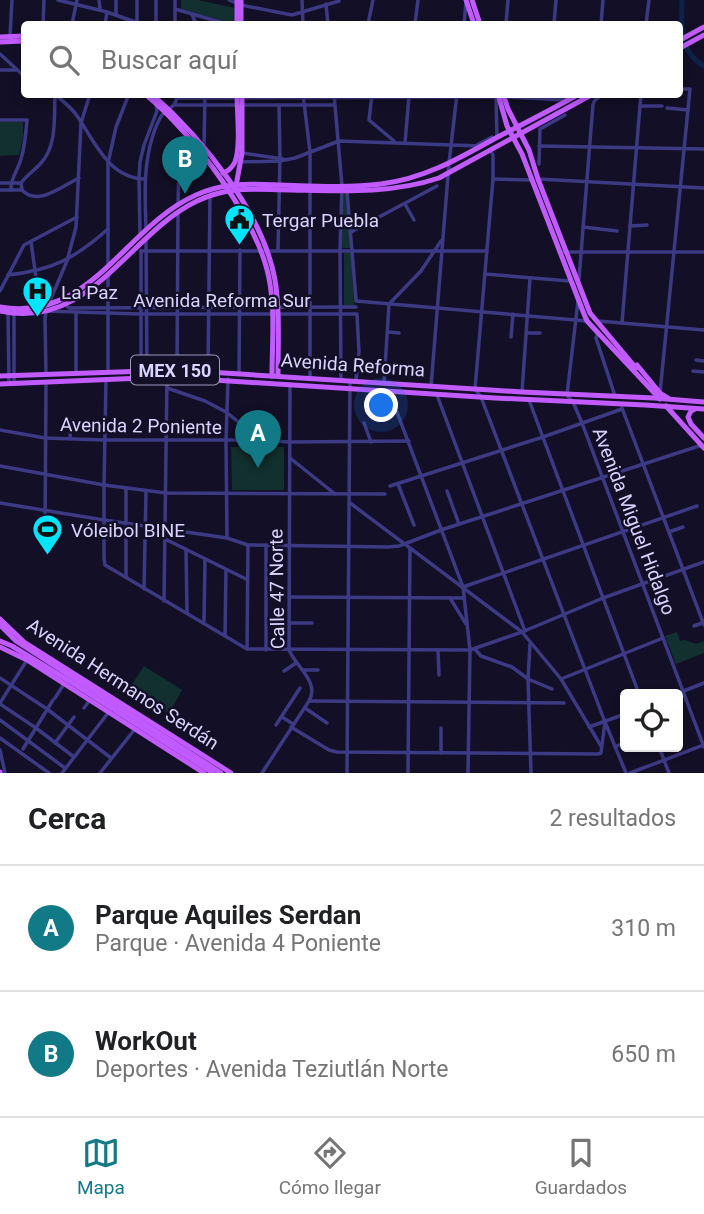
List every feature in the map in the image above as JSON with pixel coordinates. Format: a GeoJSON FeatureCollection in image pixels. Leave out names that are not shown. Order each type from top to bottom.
{"type":"FeatureCollection","features":[{"type":"Feature","properties":{"kind":"main road"},"geometry":{"type":"LineString","coordinates":[[466,0],[473,21]]}},
{"type":"Feature","properties":{"kind":"main road"},"geometry":{"type":"LineString","coordinates":[[472,0],[479,21]]}},
{"type":"Feature","properties":{"kind":"main road"},"geometry":{"type":"LineString","coordinates":[[239,2],[239,21]]}},
{"type":"Feature","properties":{"kind":"main road"},"geometry":{"type":"LineString","coordinates":[[683,46],[704,27]]}},
{"type":"Feature","properties":{"kind":"main road"},"geometry":{"type":"LineString","coordinates":[[683,40],[704,35]]}},
{"type":"Feature","properties":{"kind":"main road"},"geometry":{"type":"LineString","coordinates":[[0,39],[21,36]]}},
{"type":"Feature","properties":{"kind":"main road"},"geometry":{"type":"LineString","coordinates":[[0,39],[21,41]]}},
{"type":"Feature","properties":{"kind":"main road"},"geometry":{"type":"LineString","coordinates":[[156,98],[231,186],[253,221],[264,251],[275,311],[275,379]]}},
{"type":"Feature","properties":{"kind":"main road"},"geometry":{"type":"LineString","coordinates":[[501,98],[507,126],[535,179],[570,281],[587,321],[633,366],[703,445]]}},
{"type":"Feature","properties":{"kind":"main road"},"geometry":{"type":"LineString","coordinates":[[502,98],[529,149],[535,179]]}},
{"type":"Feature","properties":{"kind":"main road"},"geometry":{"type":"LineString","coordinates":[[344,189],[405,180],[435,169],[568,98]]}},
{"type":"Feature","properties":{"kind":"main road"},"geometry":{"type":"LineString","coordinates":[[231,186],[397,189],[412,186],[439,178],[492,153],[592,98]]}},
{"type":"Feature","properties":{"kind":"main road"},"geometry":{"type":"LineString","coordinates":[[240,99],[241,162],[231,186],[234,200],[264,251]]}},
{"type":"Feature","properties":{"kind":"main road"},"geometry":{"type":"LineString","coordinates":[[167,111],[182,121],[204,147],[221,175]]}},
{"type":"Feature","properties":{"kind":"main road"},"geometry":{"type":"LineString","coordinates":[[213,192],[221,175],[233,165],[240,152]]}},
{"type":"Feature","properties":{"kind":"main road"},"geometry":{"type":"LineString","coordinates":[[239,172],[245,184]]}},
{"type":"Feature","properties":{"kind":"main road"},"geometry":{"type":"LineString","coordinates":[[0,309],[11,313],[47,308],[64,304],[87,292],[178,208],[213,192],[245,184],[279,187]]}},
{"type":"Feature","properties":{"kind":"main road"},"geometry":{"type":"LineString","coordinates":[[213,192],[234,200]]}},
{"type":"Feature","properties":{"kind":"main road"},"geometry":{"type":"LineString","coordinates":[[0,309],[47,308],[73,294],[143,242]]}},
{"type":"Feature","properties":{"kind":"main road"},"geometry":{"type":"LineString","coordinates":[[562,252],[590,313],[654,398]]}},
{"type":"Feature","properties":{"kind":"main road"},"geometry":{"type":"LineString","coordinates":[[624,357],[632,359],[660,393],[668,398]]}},
{"type":"Feature","properties":{"kind":"main road","name":"Avenida Reforma"},"geometry":{"type":"LineString","coordinates":[[0,384],[46,374],[144,370],[208,371],[239,373],[290,384],[350,389],[704,409]]}},
{"type":"Feature","properties":{"kind":"main road","name":"Avenida Reforma"},"geometry":{"type":"LineString","coordinates":[[0,376],[12,380],[46,382],[167,377],[310,378],[704,402]]}},
{"type":"Feature","properties":{"kind":"main road"},"geometry":{"type":"LineString","coordinates":[[661,406],[703,445]]}},
{"type":"Feature","properties":{"kind":"main road"},"geometry":{"type":"LineString","coordinates":[[696,408],[688,418],[703,445]]}},
{"type":"Feature","properties":{"kind":"main road"},"geometry":{"type":"LineString","coordinates":[[0,624],[0,635]]}},
{"type":"Feature","properties":{"kind":"main road"},"geometry":{"type":"LineString","coordinates":[[0,624],[16,641],[213,773]]}},
{"type":"Feature","properties":{"kind":"main road","name":"Avenida Hermanos Serdán"},"geometry":{"type":"LineString","coordinates":[[0,624],[24,642],[231,773]]}},
{"type":"Feature","properties":{"kind":"main road"},"geometry":{"type":"LineString","coordinates":[[0,641],[84,690],[135,726],[221,773]]}},
{"type":"Feature","properties":{"kind":"main road","name":"Avenida Hermanos Serdán"},"geometry":{"type":"LineString","coordinates":[[0,647],[27,660],[108,713],[135,726],[204,773]]}},
{"type":"Feature","properties":{"kind":"main road"},"geometry":{"type":"LineString","coordinates":[[84,690],[88,700]]}},
{"type":"Feature","properties":{"kind":"main road"},"geometry":{"type":"LineString","coordinates":[[103,703],[115,717]]}},
{"type":"Feature","properties":{"kind":"main road"},"geometry":{"type":"LineString","coordinates":[[179,756],[209,759]]}},
{"type":"Feature","properties":{"kind":"street"},"geometry":{"type":"LineString","coordinates":[[10,36],[12,0]]}},
{"type":"Feature","properties":{"kind":"street"},"geometry":{"type":"LineString","coordinates":[[43,21],[44,0]]}},
{"type":"Feature","properties":{"kind":"street"},"geometry":{"type":"LineString","coordinates":[[58,0],[77,2],[131,21]]}},
{"type":"Feature","properties":{"kind":"street"},"geometry":{"type":"LineString","coordinates":[[99,0],[100,9]]}},
{"type":"Feature","properties":{"kind":"street"},"geometry":{"type":"LineString","coordinates":[[116,0],[116,15]]}},
{"type":"Feature","properties":{"kind":"street"},"geometry":{"type":"LineString","coordinates":[[137,0],[138,21]]}},
{"type":"Feature","properties":{"kind":"street"},"geometry":{"type":"LineString","coordinates":[[156,0],[156,21]]}},
{"type":"Feature","properties":{"kind":"street"},"geometry":{"type":"LineString","coordinates":[[175,0],[175,21]]}},
{"type":"Feature","properties":{"kind":"street"},"geometry":{"type":"LineString","coordinates":[[229,0],[292,15],[338,1]]}},
{"type":"Feature","properties":{"kind":"street"},"geometry":{"type":"LineString","coordinates":[[302,0],[303,21]]}},
{"type":"Feature","properties":{"kind":"street"},"geometry":{"type":"LineString","coordinates":[[369,21],[373,0]]}},
{"type":"Feature","properties":{"kind":"street"},"geometry":{"type":"LineString","coordinates":[[415,21],[418,0]]}},
{"type":"Feature","properties":{"kind":"street"},"geometry":{"type":"LineString","coordinates":[[464,21],[466,0]]}},
{"type":"Feature","properties":{"kind":"street"},"geometry":{"type":"LineString","coordinates":[[506,21],[508,0]]}},
{"type":"Feature","properties":{"kind":"street"},"geometry":{"type":"LineString","coordinates":[[554,21],[556,0]]}},
{"type":"Feature","properties":{"kind":"street"},"geometry":{"type":"LineString","coordinates":[[601,21],[603,0]]}},
{"type":"Feature","properties":{"kind":"street"},"geometry":{"type":"LineString","coordinates":[[646,21],[649,0]]}},
{"type":"Feature","properties":{"kind":"street"},"geometry":{"type":"LineString","coordinates":[[73,21],[77,2]]}},
{"type":"Feature","properties":{"kind":"street"},"geometry":{"type":"LineString","coordinates":[[326,4],[328,21]]}},
{"type":"Feature","properties":{"kind":"street"},"geometry":{"type":"LineString","coordinates":[[175,9],[216,21]]}},
{"type":"Feature","properties":{"kind":"street"},"geometry":{"type":"LineString","coordinates":[[106,21],[107,12]]}},
{"type":"Feature","properties":{"kind":"street"},"geometry":{"type":"LineString","coordinates":[[192,14],[195,21]]}},
{"type":"Feature","properties":{"kind":"street"},"geometry":{"type":"LineString","coordinates":[[0,54],[21,74]]}},
{"type":"Feature","properties":{"kind":"street"},"geometry":{"type":"LineString","coordinates":[[0,70],[16,70]]}},
{"type":"Feature","properties":{"kind":"street"},"geometry":{"type":"LineString","coordinates":[[660,393],[690,89],[683,89]]}},
{"type":"Feature","properties":{"kind":"street"},"geometry":{"type":"LineString","coordinates":[[55,98],[50,147],[41,163],[21,183],[22,190],[29,197],[39,198],[79,178]]}},
{"type":"Feature","properties":{"kind":"street"},"geometry":{"type":"LineString","coordinates":[[59,98],[81,123],[108,163],[130,176],[145,179]]}},
{"type":"Feature","properties":{"kind":"street"},"geometry":{"type":"LineString","coordinates":[[46,374],[47,308],[67,261],[77,217],[81,123],[89,98]]}},
{"type":"Feature","properties":{"kind":"street"},"geometry":{"type":"LineString","coordinates":[[108,372],[108,163],[116,127],[127,98]]}},
{"type":"Feature","properties":{"kind":"street"},"geometry":{"type":"LineString","coordinates":[[144,378],[145,179],[151,132],[157,111],[155,98]]}},
{"type":"Feature","properties":{"kind":"street"},"geometry":{"type":"LineString","coordinates":[[175,105],[177,98]]}},
{"type":"Feature","properties":{"kind":"street"},"geometry":{"type":"LineString","coordinates":[[204,147],[205,98]]}},
{"type":"Feature","properties":{"kind":"street"},"geometry":{"type":"LineString","coordinates":[[273,98],[273,105]]}},
{"type":"Feature","properties":{"kind":"street"},"geometry":{"type":"LineString","coordinates":[[303,98],[310,152],[311,188],[310,378]]}},
{"type":"Feature","properties":{"kind":"street"},"geometry":{"type":"LineString","coordinates":[[334,98],[351,232],[359,352],[350,389],[347,773]]}},
{"type":"Feature","properties":{"kind":"street"},"geometry":{"type":"LineString","coordinates":[[371,98],[369,120],[396,143]]}},
{"type":"Feature","properties":{"kind":"street"},"geometry":{"type":"LineString","coordinates":[[405,143],[409,98]]}},
{"type":"Feature","properties":{"kind":"street"},"geometry":{"type":"LineString","coordinates":[[430,387],[457,98]]}},
{"type":"Feature","properties":{"kind":"street"},"geometry":{"type":"LineString","coordinates":[[497,136],[501,98]]}},
{"type":"Feature","properties":{"kind":"street"},"geometry":{"type":"LineString","coordinates":[[578,285],[594,98]]}},
{"type":"Feature","properties":{"kind":"street"},"geometry":{"type":"LineString","coordinates":[[622,323],[641,98]]}},
{"type":"Feature","properties":{"kind":"street"},"geometry":{"type":"LineString","coordinates":[[143,242],[139,179],[141,156],[151,132],[175,105],[205,105],[240,99],[273,105],[335,105]]}},
{"type":"Feature","properties":{"kind":"street"},"geometry":{"type":"LineString","coordinates":[[278,250],[282,160],[279,105]]}},
{"type":"Feature","properties":{"kind":"street"},"geometry":{"type":"LineString","coordinates":[[640,106],[688,110]]}},
{"type":"Feature","properties":{"kind":"street"},"geometry":{"type":"LineString","coordinates":[[540,164],[540,130],[565,115]]}},
{"type":"Feature","properties":{"kind":"street"},"geometry":{"type":"LineString","coordinates":[[0,120],[27,120],[24,148],[10,183],[11,190]]}},
{"type":"Feature","properties":{"kind":"street"},"geometry":{"type":"LineString","coordinates":[[177,370],[179,161],[188,136]]}},
{"type":"Feature","properties":{"kind":"street"},"geometry":{"type":"LineString","coordinates":[[241,162],[295,158],[339,141],[479,146]]}},
{"type":"Feature","properties":{"kind":"street"},"geometry":{"type":"LineString","coordinates":[[539,145],[704,149]]}},
{"type":"Feature","properties":{"kind":"street"},"geometry":{"type":"LineString","coordinates":[[240,152],[282,160]]}},
{"type":"Feature","properties":{"kind":"street"},"geometry":{"type":"LineString","coordinates":[[492,153],[493,179],[475,389],[481,397],[605,722],[628,773],[704,746]]}},
{"type":"Feature","properties":{"kind":"street"},"geometry":{"type":"LineString","coordinates":[[435,169],[439,178],[437,186]]}},
{"type":"Feature","properties":{"kind":"street"},"geometry":{"type":"LineString","coordinates":[[493,179],[704,188]]}},
{"type":"Feature","properties":{"kind":"street"},"geometry":{"type":"LineString","coordinates":[[0,183],[21,183]]}},
{"type":"Feature","properties":{"kind":"street"},"geometry":{"type":"LineString","coordinates":[[351,232],[437,186],[447,187]]}},
{"type":"Feature","properties":{"kind":"street"},"geometry":{"type":"LineString","coordinates":[[341,380],[340,251],[344,189]]}},
{"type":"Feature","properties":{"kind":"street"},"geometry":{"type":"LineString","coordinates":[[0,190],[22,190]]}},
{"type":"Feature","properties":{"kind":"street"},"geometry":{"type":"LineString","coordinates":[[208,371],[209,250],[213,192]]}},
{"type":"Feature","properties":{"kind":"street"},"geometry":{"type":"LineString","coordinates":[[405,203],[414,220]]}},
{"type":"Feature","properties":{"kind":"street"},"geometry":{"type":"LineString","coordinates":[[0,291],[24,245],[77,217]]}},
{"type":"Feature","properties":{"kind":"street"},"geometry":{"type":"LineString","coordinates":[[630,226],[647,225]]}},
{"type":"Feature","properties":{"kind":"street"},"geometry":{"type":"LineString","coordinates":[[583,227],[617,231]]}},
{"type":"Feature","properties":{"kind":"street"},"geometry":{"type":"LineString","coordinates":[[8,275],[34,272],[67,261],[108,229]]}},
{"type":"Feature","properties":{"kind":"street"},"geometry":{"type":"LineString","coordinates":[[384,384],[389,304],[421,271],[443,238]]}},
{"type":"Feature","properties":{"kind":"street"},"geometry":{"type":"LineString","coordinates":[[31,242],[40,307]]}},
{"type":"Feature","properties":{"kind":"street"},"geometry":{"type":"LineString","coordinates":[[143,242],[178,250],[487,251]]}},
{"type":"Feature","properties":{"kind":"street"},"geometry":{"type":"LineString","coordinates":[[239,373],[240,250]]}},
{"type":"Feature","properties":{"kind":"street"},"geometry":{"type":"LineString","coordinates":[[562,252],[704,252]]}},
{"type":"Feature","properties":{"kind":"street"},"geometry":{"type":"LineString","coordinates":[[485,274],[570,281]]}},
{"type":"Feature","properties":{"kind":"street"},"geometry":{"type":"LineString","coordinates":[[522,392],[530,278]]}},
{"type":"Feature","properties":{"kind":"street"},"geometry":{"type":"LineString","coordinates":[[356,301],[587,321]]}},
{"type":"Feature","properties":{"kind":"street"},"geometry":{"type":"LineString","coordinates":[[567,395],[578,301]]}},
{"type":"Feature","properties":{"kind":"street","name":"Avenida Reforma Sur"},"geometry":{"type":"LineString","coordinates":[[64,304],[68,308],[177,314],[240,314],[310,307],[356,307]]}},
{"type":"Feature","properties":{"kind":"street","name":"Avenida Reforma Sur"},"geometry":{"type":"LineString","coordinates":[[47,308],[76,313],[108,310]]}},
{"type":"Feature","properties":{"kind":"street","name":"Avenida Reforma Sur"},"geometry":{"type":"LineString","coordinates":[[143,311],[239,308],[310,314],[356,314]]}},
{"type":"Feature","properties":{"kind":"street"},"geometry":{"type":"LineString","coordinates":[[11,313],[12,380]]}},
{"type":"Feature","properties":{"kind":"street"},"geometry":{"type":"LineString","coordinates":[[76,313],[76,373]]}},
{"type":"Feature","properties":{"kind":"street"},"geometry":{"type":"LineString","coordinates":[[511,337],[513,314]]}},
{"type":"Feature","properties":{"kind":"street"},"geometry":{"type":"LineString","coordinates":[[595,320],[704,330]]}},
{"type":"Feature","properties":{"kind":"street"},"geometry":{"type":"LineString","coordinates":[[388,332],[400,333]]}},
{"type":"Feature","properties":{"kind":"street"},"geometry":{"type":"LineString","coordinates":[[527,332],[540,333]]}},
{"type":"Feature","properties":{"kind":"street"},"geometry":{"type":"LineString","coordinates":[[598,333],[596,338],[615,396]]}},
{"type":"Feature","properties":{"kind":"street"},"geometry":{"type":"LineString","coordinates":[[696,360],[704,361]]}},
{"type":"Feature","properties":{"kind":"street"},"geometry":{"type":"LineString","coordinates":[[693,371],[704,372]]}},
{"type":"Feature","properties":{"kind":"street"},"geometry":{"type":"LineString","coordinates":[[164,601],[167,377]]}},
{"type":"Feature","properties":{"kind":"street"},"geometry":{"type":"LineString","coordinates":[[106,379],[105,565],[247,649],[470,650],[704,562]]}},
{"type":"Feature","properties":{"kind":"street"},"geometry":{"type":"LineString","coordinates":[[227,538],[228,379]]}},
{"type":"Feature","properties":{"kind":"street"},"geometry":{"type":"LineString","coordinates":[[45,538],[46,382]]}},
{"type":"Feature","properties":{"kind":"street","name":"Calle 47 Norte"},"geometry":{"type":"LineString","coordinates":[[290,384],[289,650],[313,689],[309,701]]}},
{"type":"Feature","properties":{"kind":"street"},"geometry":{"type":"LineString","coordinates":[[167,388],[205,401],[226,412],[261,440]]}},
{"type":"Feature","properties":{"kind":"street"},"geometry":{"type":"LineString","coordinates":[[389,391],[463,587],[470,650],[468,773]]}},
{"type":"Feature","properties":{"kind":"street"},"geometry":{"type":"LineString","coordinates":[[436,393],[523,632],[561,679],[601,746]]}},
{"type":"Feature","properties":{"kind":"street","name":"Avenida Miguel Hidalgo"},"geometry":{"type":"LineString","coordinates":[[567,395],[582,423],[682,689]]}},
{"type":"Feature","properties":{"kind":"street"},"geometry":{"type":"LineString","coordinates":[[529,400],[637,689]]}},
{"type":"Feature","properties":{"kind":"street"},"geometry":{"type":"LineString","coordinates":[[390,486],[543,438],[622,406],[704,623],[694,626]]}},
{"type":"Feature","properties":{"kind":"street"},"geometry":{"type":"LineString","coordinates":[[70,439],[71,420]]}},
{"type":"Feature","properties":{"kind":"street"},"geometry":{"type":"LineString","coordinates":[[364,423],[371,442]]}},
{"type":"Feature","properties":{"kind":"street","name":"Avenida 2 Poniente"},"geometry":{"type":"LineString","coordinates":[[0,430],[45,438],[104,440],[408,441]]}},
{"type":"Feature","properties":{"kind":"street"},"geometry":{"type":"LineString","coordinates":[[0,503],[227,538],[248,545],[387,547],[404,544],[703,445]]}},
{"type":"Feature","properties":{"kind":"street"},"geometry":{"type":"LineString","coordinates":[[290,458],[336,494]]}},
{"type":"Feature","properties":{"kind":"street"},"geometry":{"type":"LineString","coordinates":[[0,466],[166,494],[385,494]]}},
{"type":"Feature","properties":{"kind":"street"},"geometry":{"type":"LineString","coordinates":[[398,484],[414,525]]}},
{"type":"Feature","properties":{"kind":"street"},"geometry":{"type":"LineString","coordinates":[[126,488],[126,578]]}},
{"type":"Feature","properties":{"kind":"street"},"geometry":{"type":"LineString","coordinates":[[447,491],[459,524]]}},
{"type":"Feature","properties":{"kind":"street"},"geometry":{"type":"LineString","coordinates":[[144,589],[146,492]]}},
{"type":"Feature","properties":{"kind":"street"},"geometry":{"type":"LineString","coordinates":[[350,503],[523,632]]}},
{"type":"Feature","properties":{"kind":"street"},"geometry":{"type":"LineString","coordinates":[[463,587],[697,506]]}},
{"type":"Feature","properties":{"kind":"street"},"geometry":{"type":"LineString","coordinates":[[669,532],[683,527]]}},
{"type":"Feature","properties":{"kind":"street"},"geometry":{"type":"LineString","coordinates":[[165,539],[246,579]]}},
{"type":"Feature","properties":{"kind":"street"},"geometry":{"type":"LineString","coordinates":[[247,649],[248,545]]}},
{"type":"Feature","properties":{"kind":"street"},"geometry":{"type":"LineString","coordinates":[[266,545],[266,650]]}},
{"type":"Feature","properties":{"kind":"street"},"geometry":{"type":"LineString","coordinates":[[408,773],[410,548]]}},
{"type":"Feature","properties":{"kind":"street"},"geometry":{"type":"LineString","coordinates":[[186,549],[187,614]]}},
{"type":"Feature","properties":{"kind":"street"},"geometry":{"type":"LineString","coordinates":[[204,621],[205,559]]}},
{"type":"Feature","properties":{"kind":"street"},"geometry":{"type":"LineString","coordinates":[[225,636],[226,570]]}},
{"type":"Feature","properties":{"kind":"street"},"geometry":{"type":"LineString","coordinates":[[289,597],[464,598]]}},
{"type":"Feature","properties":{"kind":"street"},"geometry":{"type":"LineString","coordinates":[[450,597],[468,626]]}},
{"type":"Feature","properties":{"kind":"street"},"geometry":{"type":"LineString","coordinates":[[289,623],[312,623]]}},
{"type":"Feature","properties":{"kind":"street"},"geometry":{"type":"LineString","coordinates":[[561,679],[663,638]]}},
{"type":"Feature","properties":{"kind":"street"},"geometry":{"type":"LineString","coordinates":[[530,642],[528,678],[531,773]]}},
{"type":"Feature","properties":{"kind":"street"},"geometry":{"type":"LineString","coordinates":[[475,649],[481,656],[512,667],[552,690]]}},
{"type":"Feature","properties":{"kind":"street"},"geometry":{"type":"LineString","coordinates":[[438,650],[439,675]]}},
{"type":"Feature","properties":{"kind":"street"},"geometry":{"type":"LineString","coordinates":[[27,660],[0,703],[74,757]]}},
{"type":"Feature","properties":{"kind":"street"},"geometry":{"type":"LineString","coordinates":[[284,671],[296,663]]}},
{"type":"Feature","properties":{"kind":"street"},"geometry":{"type":"LineString","coordinates":[[302,670],[318,670]]}},
{"type":"Feature","properties":{"kind":"street"},"geometry":{"type":"LineString","coordinates":[[0,678],[47,709],[111,758]]}},
{"type":"Feature","properties":{"kind":"street"},"geometry":{"type":"LineString","coordinates":[[683,692],[704,683]]}},
{"type":"Feature","properties":{"kind":"street"},"geometry":{"type":"LineString","coordinates":[[23,749],[64,684]]}},
{"type":"Feature","properties":{"kind":"street"},"geometry":{"type":"LineString","coordinates":[[276,726],[300,688]]}},
{"type":"Feature","properties":{"kind":"street","name":"Avenida Miguel Hidalgo"},"geometry":{"type":"LineString","coordinates":[[683,692],[704,746]]}},
{"type":"Feature","properties":{"kind":"street"},"geometry":{"type":"LineString","coordinates":[[84,708],[88,700]]}},
{"type":"Feature","properties":{"kind":"street"},"geometry":{"type":"LineString","coordinates":[[262,773],[309,701],[564,703]]}},
{"type":"Feature","properties":{"kind":"street"},"geometry":{"type":"LineString","coordinates":[[305,708],[327,723]]}},
{"type":"Feature","properties":{"kind":"street"},"geometry":{"type":"LineString","coordinates":[[62,773],[108,713]]}},
{"type":"Feature","properties":{"kind":"street"},"geometry":{"type":"LineString","coordinates":[[589,727],[620,716]]}},
{"type":"Feature","properties":{"kind":"street"},"geometry":{"type":"LineString","coordinates":[[55,743],[74,717]]}},
{"type":"Feature","properties":{"kind":"street"},"geometry":{"type":"LineString","coordinates":[[282,717],[329,750],[408,753],[598,754],[601,752],[605,722]]}},
{"type":"Feature","properties":{"kind":"street"},"geometry":{"type":"LineString","coordinates":[[0,720],[65,768]]}},
{"type":"Feature","properties":{"kind":"street"},"geometry":{"type":"LineString","coordinates":[[100,773],[135,726]]}},
{"type":"Feature","properties":{"kind":"street"},"geometry":{"type":"LineString","coordinates":[[441,728],[441,753]]}},
{"type":"Feature","properties":{"kind":"street"},"geometry":{"type":"LineString","coordinates":[[0,738],[48,773]]}},
{"type":"Feature","properties":{"kind":"street"},"geometry":{"type":"LineString","coordinates":[[615,747],[620,744]]}},
{"type":"Feature","properties":{"kind":"street"},"geometry":{"type":"LineString","coordinates":[[0,750],[2,773]]}},
{"type":"Feature","properties":{"kind":"street"},"geometry":{"type":"LineString","coordinates":[[661,752],[669,773]]}},
{"type":"Feature","properties":{"kind":"green space"},"geometry":{"type":"Polygon","coordinates":[[[181,0],[198,0],[235,8],[235,21],[224,21],[181,9],[181,0]]]}},
{"type":"Feature","properties":{"kind":"green space"},"geometry":{"type":"Polygon","coordinates":[[[0,122],[23,122],[19,155],[0,156],[0,122]]]}},
{"type":"Feature","properties":{"kind":"green space"},"geometry":{"type":"Polygon","coordinates":[[[343,194],[347,194],[351,248],[342,248],[343,194]]]}},
{"type":"Feature","properties":{"kind":"green space"},"geometry":{"type":"Polygon","coordinates":[[[351,252],[354,305],[344,306],[344,253],[351,252]]]}},
{"type":"Feature","properties":{"kind":"green space"},"geometry":{"type":"Polygon","coordinates":[[[231,447],[284,447],[284,490],[232,490],[231,447]]]}},
{"type":"Feature","properties":{"kind":"green space"},"geometry":{"type":"Polygon","coordinates":[[[677,632],[680,641],[696,644],[704,641],[704,653],[676,664],[665,636],[677,632]]]}},
{"type":"Feature","properties":{"kind":"green space"},"geometry":{"type":"Polygon","coordinates":[[[144,666],[182,690],[169,714],[129,689],[144,666]]]}},
{"type":"Feature","properties":{"kind":"waterway"},"geometry":{"type":"LineString","coordinates":[[682,0],[682,21]]}},
{"type":"Feature","properties":{"kind":"waterway"},"geometry":{"type":"LineString","coordinates":[[683,38],[690,53],[704,66]]}},
{"type":"Feature","properties":{"kind":"place","name":"WorkOut"},"geometry":{"type":"Point","coordinates":[185,194]}},
{"type":"Feature","properties":{"kind":"place","name":"Tergar Puebla"},"geometry":{"type":"Point","coordinates":[239,247]}},
{"type":"Feature","properties":{"kind":"place","name":"La Paz"},"geometry":{"type":"Point","coordinates":[38,319]}},
{"type":"Feature","properties":{"kind":"place","name":"Parque Aquiles Serdan"},"geometry":{"type":"Point","coordinates":[258,468]}},
{"type":"Feature","properties":{"kind":"place","name":"Vóleibol BINE"},"geometry":{"type":"Point","coordinates":[48,557]}}]}
